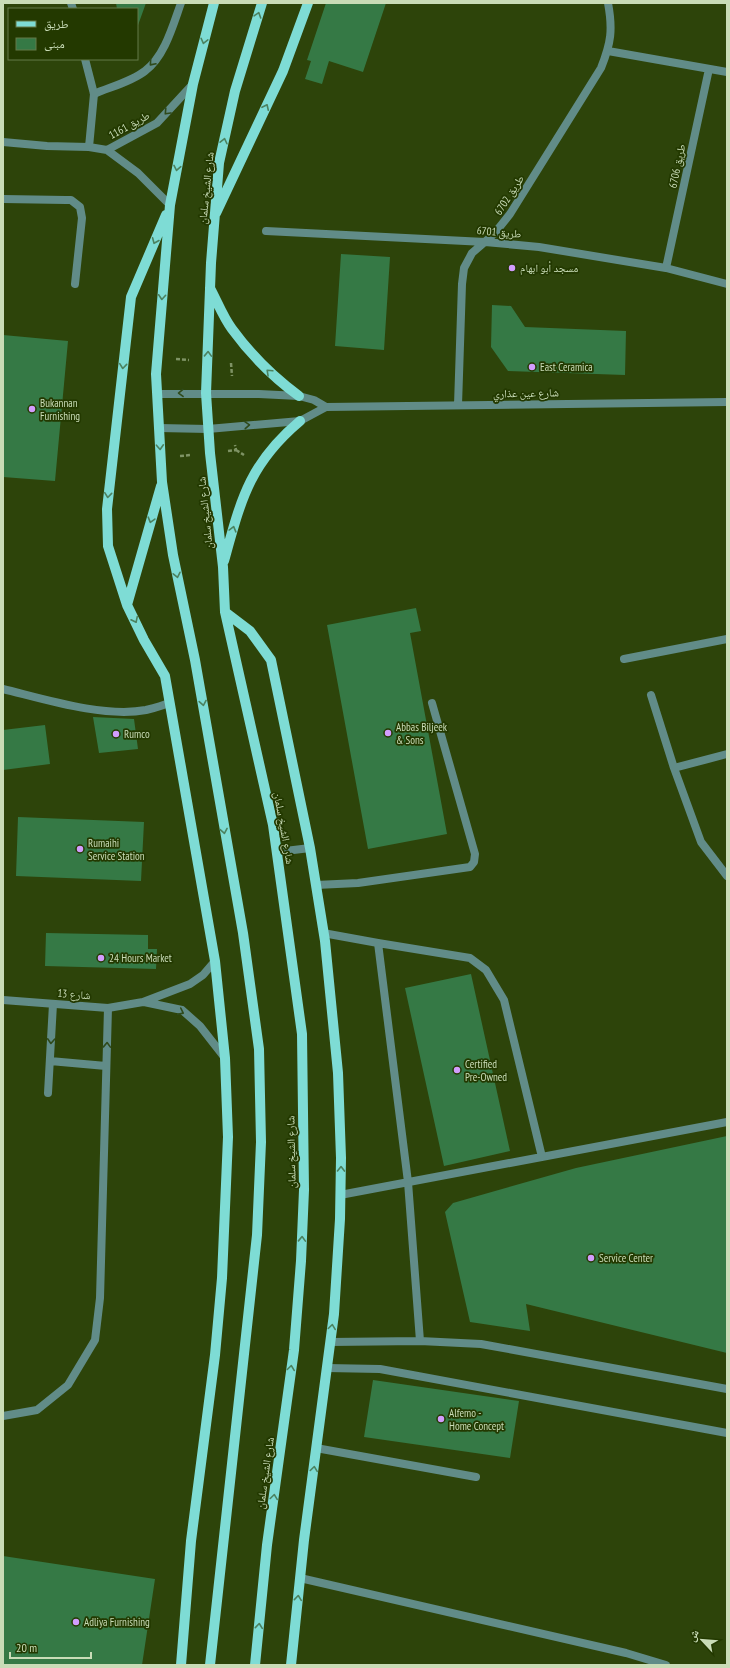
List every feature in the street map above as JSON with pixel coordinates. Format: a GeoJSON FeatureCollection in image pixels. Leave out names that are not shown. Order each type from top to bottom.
{"type":"FeatureCollection","features":[{"type":"Feature","properties":{"kind":"main road"},"geometry":{"type":"LineString","coordinates":[[210,1665],[257,1235],[261,1142],[259,1050],[243,933],[195,660],[173,555],[162,482],[157,394],[157,358],[170,206],[193,84],[214,3]]}},
{"type":"Feature","properties":{"kind":"main road","name":"شارع الشيخ سلمان"},"geometry":{"type":"LineString","coordinates":[[255,1665],[267,1545],[294,1350],[301,1261],[304,1190],[302,1034],[273,825],[225,612],[223,567],[208,429],[206,393],[210,287],[218,162],[235,91],[262,3]]}},
{"type":"Feature","properties":{"kind":"main road"},"geometry":{"type":"LineString","coordinates":[[214,218],[283,72],[308,3]]}},
{"type":"Feature","properties":{"kind":"main road"},"geometry":{"type":"LineString","coordinates":[[170,206],[131,297],[108,501],[108,546],[127,605],[144,640],[165,676],[215,960],[225,1058],[228,1137],[222,1278],[216,1355],[191,1540],[181,1665]]}},
{"type":"Feature","properties":{"kind":"main road"},"geometry":{"type":"LineString","coordinates":[[210,287],[232,328],[261,364],[279,381],[299,396]]}},
{"type":"Feature","properties":{"kind":"main road"},"geometry":{"type":"LineString","coordinates":[[223,567],[237,514],[253,477],[271,449],[284,434],[300,421]]}},
{"type":"Feature","properties":{"kind":"main road"},"geometry":{"type":"LineString","coordinates":[[127,605],[162,482]]}},
{"type":"Feature","properties":{"kind":"main road"},"geometry":{"type":"LineString","coordinates":[[225,612],[250,631],[271,660],[310,848],[323,933],[338,1073],[341,1158],[334,1314],[300,1578],[291,1665]]}},
{"type":"Feature","properties":{"kind":"street"},"geometry":{"type":"LineString","coordinates":[[94,94],[136,76],[145,71],[154,62],[163,48],[181,3]]}},
{"type":"Feature","properties":{"kind":"street","name":"طريق 6702"},"geometry":{"type":"LineString","coordinates":[[458,405],[462,284],[464,268],[472,253],[494,234],[510,214],[601,68],[608,51],[612,23],[608,3]]}},
{"type":"Feature","properties":{"kind":"street"},"geometry":{"type":"LineString","coordinates":[[608,51],[727,72]]}},
{"type":"Feature","properties":{"kind":"street"},"geometry":{"type":"LineString","coordinates":[[85,60],[94,94],[89,147]]}},
{"type":"Feature","properties":{"kind":"street","name":"طريق 6706"},"geometry":{"type":"LineString","coordinates":[[666,268],[709,69]]}},
{"type":"Feature","properties":{"kind":"street","name":"طريق 1161"},"geometry":{"type":"LineString","coordinates":[[108,150],[157,123],[193,84]]}},
{"type":"Feature","properties":{"kind":"street","name":"طريق 1161"},"geometry":{"type":"LineString","coordinates":[[3,142],[47,146],[89,147],[108,150],[138,173],[170,206]]}},
{"type":"Feature","properties":{"kind":"street"},"geometry":{"type":"LineString","coordinates":[[3,199],[71,200],[80,207],[82,218],[74,284]]}},
{"type":"Feature","properties":{"kind":"street","name":"طريق 6701"},"geometry":{"type":"LineString","coordinates":[[266,231],[485,242],[539,247],[666,268],[727,284]]}},
{"type":"Feature","properties":{"kind":"street","name":"شارع عين عذاري"},"geometry":{"type":"LineString","coordinates":[[157,394],[206,393],[299,396],[314,400],[326,407]]}},
{"type":"Feature","properties":{"kind":"street","name":"شارع عين عذاري"},"geometry":{"type":"LineString","coordinates":[[159,428],[208,429],[300,421],[326,407],[727,402]]}},
{"type":"Feature","properties":{"kind":"street"},"geometry":{"type":"LineString","coordinates":[[624,659],[727,639]]}},
{"type":"Feature","properties":{"kind":"street"},"geometry":{"type":"LineString","coordinates":[[3,689],[75,706],[119,712],[145,710],[169,704]]}},
{"type":"Feature","properties":{"kind":"street"},"geometry":{"type":"LineString","coordinates":[[651,696],[674,768],[701,842],[727,876]]}},
{"type":"Feature","properties":{"kind":"street"},"geometry":{"type":"LineString","coordinates":[[316,885],[358,883],[470,867],[474,862],[475,854],[432,703]]}},
{"type":"Feature","properties":{"kind":"street"},"geometry":{"type":"LineString","coordinates":[[674,768],[727,754]]}},
{"type":"Feature","properties":{"kind":"street"},"geometry":{"type":"LineString","coordinates":[[277,852],[310,848]]}},
{"type":"Feature","properties":{"kind":"street"},"geometry":{"type":"LineString","coordinates":[[323,933],[378,944],[470,958],[486,970],[504,1000],[542,1157]]}},
{"type":"Feature","properties":{"kind":"street"},"geometry":{"type":"LineString","coordinates":[[378,944],[408,1182],[420,1342]]}},
{"type":"Feature","properties":{"kind":"street"},"geometry":{"type":"LineString","coordinates":[[144,1002],[190,984],[203,975],[215,960]]}},
{"type":"Feature","properties":{"kind":"street","name":"شارع 13"},"geometry":{"type":"LineString","coordinates":[[3,1000],[108,1008],[144,1002]]}},
{"type":"Feature","properties":{"kind":"street"},"geometry":{"type":"LineString","coordinates":[[144,1002],[182,1010],[200,1026],[225,1058]]}},
{"type":"Feature","properties":{"kind":"street"},"geometry":{"type":"LineString","coordinates":[[48,1092],[53,1004]]}},
{"type":"Feature","properties":{"kind":"street"},"geometry":{"type":"LineString","coordinates":[[3,1416],[37,1410],[68,1385],[95,1340],[100,1298],[108,1008]]}},
{"type":"Feature","properties":{"kind":"street"},"geometry":{"type":"LineString","coordinates":[[50,1062],[106,1066]]}},
{"type":"Feature","properties":{"kind":"street"},"geometry":{"type":"LineString","coordinates":[[340,1195],[727,1122]]}},
{"type":"Feature","properties":{"kind":"street"},"geometry":{"type":"LineString","coordinates":[[330,1342],[481,1344],[727,1389]]}},
{"type":"Feature","properties":{"kind":"street"},"geometry":{"type":"LineString","coordinates":[[327,1368],[380,1369],[727,1433]]}},
{"type":"Feature","properties":{"kind":"street"},"geometry":{"type":"LineString","coordinates":[[316,1448],[476,1477]]}},
{"type":"Feature","properties":{"kind":"street"},"geometry":{"type":"LineString","coordinates":[[300,1578],[626,1653],[666,1665]]}},
{"type":"Feature","properties":{"kind":"building"},"geometry":{"type":"Polygon","coordinates":[[[116,3],[146,3],[138,25],[138,8],[117,8],[116,3]]]}},
{"type":"Feature","properties":{"kind":"building"},"geometry":{"type":"Polygon","coordinates":[[[326,3],[386,3],[363,72],[329,61],[322,84],[305,79],[311,61],[307,60],[326,3]]]}},
{"type":"Feature","properties":{"kind":"building"},"geometry":{"type":"Polygon","coordinates":[[[341,254],[390,257],[384,350],[335,346],[341,254]]]}},
{"type":"Feature","properties":{"kind":"building"},"geometry":{"type":"Polygon","coordinates":[[[492,305],[511,306],[525,327],[626,331],[625,375],[508,371],[491,347],[492,305]]]}},
{"type":"Feature","properties":{"kind":"building","name":"Bukannan Furnishing"},"geometry":{"type":"Polygon","coordinates":[[[3,335],[68,341],[55,481],[3,477],[3,335]]]}},
{"type":"Feature","properties":{"kind":"building","name":"Abbas Biljeek & Sons"},"geometry":{"type":"Polygon","coordinates":[[[416,608],[421,631],[410,633],[447,834],[368,849],[327,625],[416,608]]]}},
{"type":"Feature","properties":{"kind":"building","name":"Rumco"},"geometry":{"type":"Polygon","coordinates":[[[93,717],[134,719],[138,749],[99,753],[93,717]]]}},
{"type":"Feature","properties":{"kind":"building"},"geometry":{"type":"Polygon","coordinates":[[[45,725],[50,764],[3,770],[3,730],[45,725]]]}},
{"type":"Feature","properties":{"kind":"building","name":"Rumaihi Service Station"},"geometry":{"type":"Polygon","coordinates":[[[18,817],[144,822],[141,881],[16,876],[18,817]]]}},
{"type":"Feature","properties":{"kind":"building","name":"24 Hours Market"},"geometry":{"type":"Polygon","coordinates":[[[46,933],[148,935],[148,949],[157,949],[156,969],[45,966],[46,933]]]}},
{"type":"Feature","properties":{"kind":"building","name":"Certified Pre-Owned"},"geometry":{"type":"Polygon","coordinates":[[[471,974],[510,1151],[444,1166],[405,988],[471,974]]]}},
{"type":"Feature","properties":{"kind":"building","name":"Service Center"},"geometry":{"type":"Polygon","coordinates":[[[727,1136],[727,1353],[526,1304],[530,1331],[470,1322],[445,1212],[453,1203],[576,1168],[727,1136]]]}},
{"type":"Feature","properties":{"kind":"building","name":"Alfemo - Home Concept"},"geometry":{"type":"Polygon","coordinates":[[[373,1380],[519,1401],[510,1458],[364,1437],[373,1380]]]}},
{"type":"Feature","properties":{"kind":"building","name":"Adliya Furnishing"},"geometry":{"type":"Polygon","coordinates":[[[3,1556],[155,1579],[142,1665],[3,1665],[3,1556]]]}},
{"type":"Feature","properties":{"kind":"place","name":"مسجد أبو ابهام"},"geometry":{"type":"Point","coordinates":[512,268]}},
{"type":"Feature","properties":{"kind":"place","name":"East Ceramica"},"geometry":{"type":"Point","coordinates":[532,367]}},
{"type":"Feature","properties":{"kind":"place","name":"Bukannan Furnishing"},"geometry":{"type":"Point","coordinates":[32,409]}},
{"type":"Feature","properties":{"kind":"place","name":"Abbas Biljeek & Sons"},"geometry":{"type":"Point","coordinates":[388,733]}},
{"type":"Feature","properties":{"kind":"place","name":"Rumco"},"geometry":{"type":"Point","coordinates":[116,734]}},
{"type":"Feature","properties":{"kind":"place","name":"Rumaihi Service Station"},"geometry":{"type":"Point","coordinates":[80,849]}},
{"type":"Feature","properties":{"kind":"place","name":"24 Hours Market"},"geometry":{"type":"Point","coordinates":[101,958]}},
{"type":"Feature","properties":{"kind":"place","name":"Certified Pre-Owned"},"geometry":{"type":"Point","coordinates":[457,1070]}},
{"type":"Feature","properties":{"kind":"place","name":"Service Center"},"geometry":{"type":"Point","coordinates":[591,1258]}},
{"type":"Feature","properties":{"kind":"place","name":"Alfemo - Home Concept"},"geometry":{"type":"Point","coordinates":[441,1419]}},
{"type":"Feature","properties":{"kind":"place","name":"Adliya Furnishing"},"geometry":{"type":"Point","coordinates":[76,1622]}}]}
